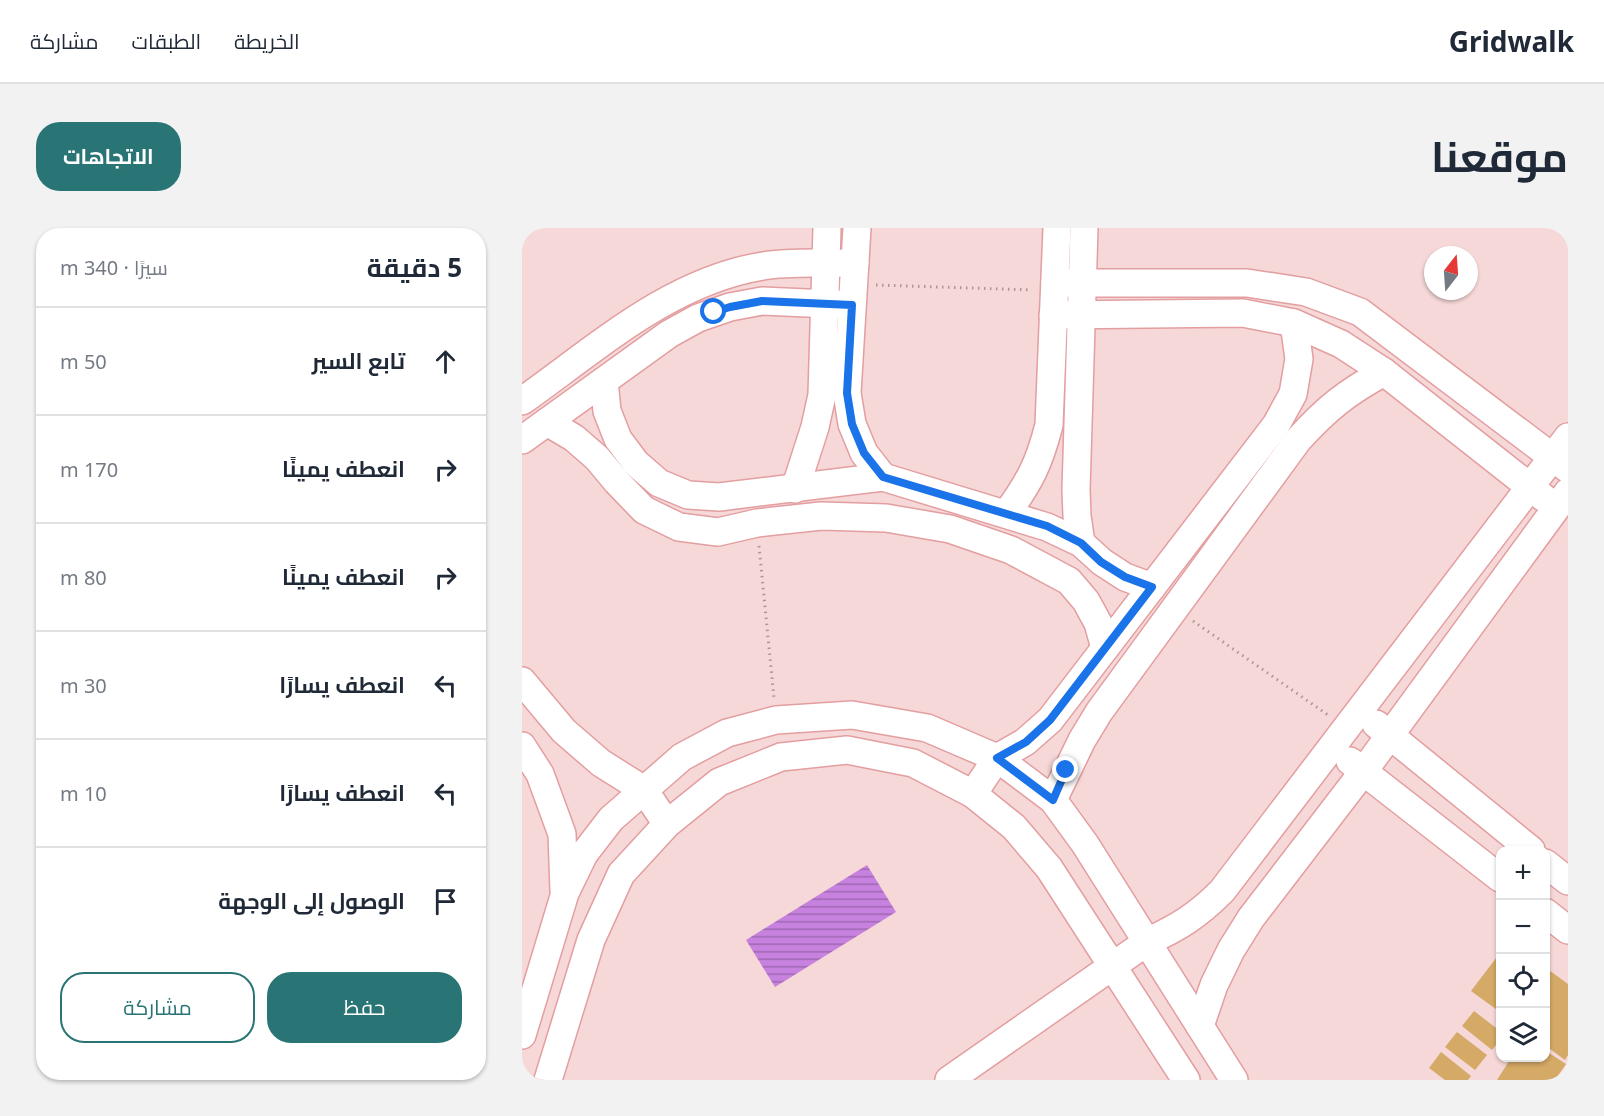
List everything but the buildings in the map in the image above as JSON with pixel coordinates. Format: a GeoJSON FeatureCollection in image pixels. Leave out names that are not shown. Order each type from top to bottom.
{"type":"FeatureCollection","features":[{"type":"Feature","properties":{"kind":"street"},"geometry":{"type":"LineString","coordinates":[[795,489],[812,438],[822,395],[827,228]]}},
{"type":"Feature","properties":{"kind":"street"},"geometry":{"type":"LineString","coordinates":[[857,228],[847,393],[852,424],[864,453],[883,477]]}},
{"type":"Feature","properties":{"kind":"street"},"geometry":{"type":"LineString","coordinates":[[1007,513],[1027,485],[1041,456],[1049,425],[1057,228]]}},
{"type":"Feature","properties":{"kind":"street"},"geometry":{"type":"LineString","coordinates":[[1081,543],[1076,490],[1084,228]]}},
{"type":"Feature","properties":{"kind":"street"},"geometry":{"type":"LineString","coordinates":[[522,401],[651,309],[687,290],[725,275],[765,266],[826,264],[854,284]]}},
{"type":"Feature","properties":{"kind":"street"},"geometry":{"type":"LineString","coordinates":[[949,1080],[1147,942],[1177,928],[1202,912],[1222,891],[1530,487],[1563,455],[1360,312],[1306,292],[1247,283],[1083,284],[1054,296]]}},
{"type":"Feature","properties":{"kind":"street"},"geometry":{"type":"LineString","coordinates":[[522,440],[669,334],[698,318],[730,307],[762,301],[825,304],[854,284]]}},
{"type":"Feature","properties":{"kind":"street"},"geometry":{"type":"LineString","coordinates":[[1054,296],[1082,314],[1243,313],[1294,323],[1341,344],[1384,372],[1530,487],[1562,500],[1363,772],[1251,918],[1231,950],[1214,985],[1200,1026]]}},
{"type":"Feature","properties":{"kind":"street"},"geometry":{"type":"LineString","coordinates":[[973,794],[997,758],[1026,742],[1050,720],[1276,425],[1293,394],[1299,358],[1294,323]]}},
{"type":"Feature","properties":{"kind":"street"},"geometry":{"type":"LineString","coordinates":[[1053,800],[1066,770],[1093,722],[1298,440],[1323,413],[1352,390],[1384,372]]}},
{"type":"Feature","properties":{"kind":"street"},"geometry":{"type":"LineString","coordinates":[[604,381],[607,411],[618,439],[636,463],[659,483],[688,495],[719,497],[883,477],[1047,526],[1081,543],[1101,562],[1125,577],[1152,587]]}},
{"type":"Feature","properties":{"kind":"street"},"geometry":{"type":"LineString","coordinates":[[547,422],[574,438],[597,458],[644,510],[679,527],[718,532],[757,523],[821,516],[886,518],[950,529],[1011,550],[1069,581],[1086,601],[1098,623],[1106,648]]}},
{"type":"Feature","properties":{"kind":"street"},"geometry":{"type":"LineString","coordinates":[[522,681],[564,731],[601,763],[644,790],[667,824]]}},
{"type":"Feature","properties":{"kind":"street"},"geometry":{"type":"LineString","coordinates":[[522,1035],[564,893],[584,854],[611,819],[682,757],[727,734],[776,720],[852,715],[927,728],[997,758],[1053,800],[1084,844],[1234,1080]]}},
{"type":"Feature","properties":{"kind":"street"},"geometry":{"type":"LineString","coordinates":[[1346,729],[1389,735],[1525,846]]}},
{"type":"Feature","properties":{"kind":"street"},"geometry":{"type":"LineString","coordinates":[[1346,729],[1363,772],[1496,875]]}},
{"type":"Feature","properties":{"kind":"street"},"geometry":{"type":"LineString","coordinates":[[522,746],[540,774],[562,834],[564,893]]}},
{"type":"Feature","properties":{"kind":"street"},"geometry":{"type":"LineString","coordinates":[[548,1080],[591,940],[621,874],[667,824],[719,782],[781,757],[847,750],[913,763],[973,794],[1014,827],[1050,868],[1186,1080]]}},
{"type":"Feature","properties":{"kind":"street"},"geometry":{"type":"LineString","coordinates":[[1550,867],[1568,881]]}},
{"type":"Feature","properties":{"kind":"street"},"geometry":{"type":"LineString","coordinates":[[1550,916],[1568,930]]}},
{"type":"Feature","properties":{"kind":"path"},"geometry":{"type":"LineString","coordinates":[[854,284],[1054,296]]}},
{"type":"Feature","properties":{"kind":"path"},"geometry":{"type":"LineString","coordinates":[[757,523],[776,720]]}},
{"type":"Feature","properties":{"kind":"path"},"geometry":{"type":"LineString","coordinates":[[1175,608],[1346,729]]}},
{"type":"Feature","properties":{"kind":"shaded area"},"geometry":{"type":"Polygon","coordinates":[[[867,865],[896,912],[775,987],[746,940],[867,865]]]}},
{"type":"Feature","properties":{"kind":"shaded area"},"geometry":{"type":"Polygon","coordinates":[[[1496,958],[1496,1009],[1471,991],[1496,958]]]}},
{"type":"Feature","properties":{"kind":"shaded area"},"geometry":{"type":"Polygon","coordinates":[[[1550,971],[1568,984],[1568,1055],[1565,1060],[1550,1049],[1550,971]]]}},
{"type":"Feature","properties":{"kind":"shaded area"},"geometry":{"type":"Polygon","coordinates":[[[1474,1011],[1496,1028],[1496,1045],[1492,1050],[1462,1026],[1474,1011]]]}},
{"type":"Feature","properties":{"kind":"shaded area"},"geometry":{"type":"Polygon","coordinates":[[[1457,1032],[1487,1055],[1475,1070],[1445,1047],[1457,1032]]]}},
{"type":"Feature","properties":{"kind":"shaded area"},"geometry":{"type":"Polygon","coordinates":[[[1441,1052],[1471,1076],[1468,1080],[1445,1080],[1429,1068],[1441,1052]]]}},
{"type":"Feature","properties":{"kind":"shaded area"},"geometry":{"type":"Polygon","coordinates":[[[1550,1054],[1566,1064],[1555,1080],[1497,1080],[1508,1062],[1550,1062],[1550,1054]]]}},
{"type":"Feature","properties":{"kind":"route"},"geometry":{"type":"LineString","coordinates":[[714,312],[762,301],[852,305],[847,393],[852,424],[864,453],[883,477],[1047,526],[1081,543],[1101,562],[1125,577],[1152,587],[1050,720],[1026,742],[997,758],[1053,800],[1066,770]]}}]}
